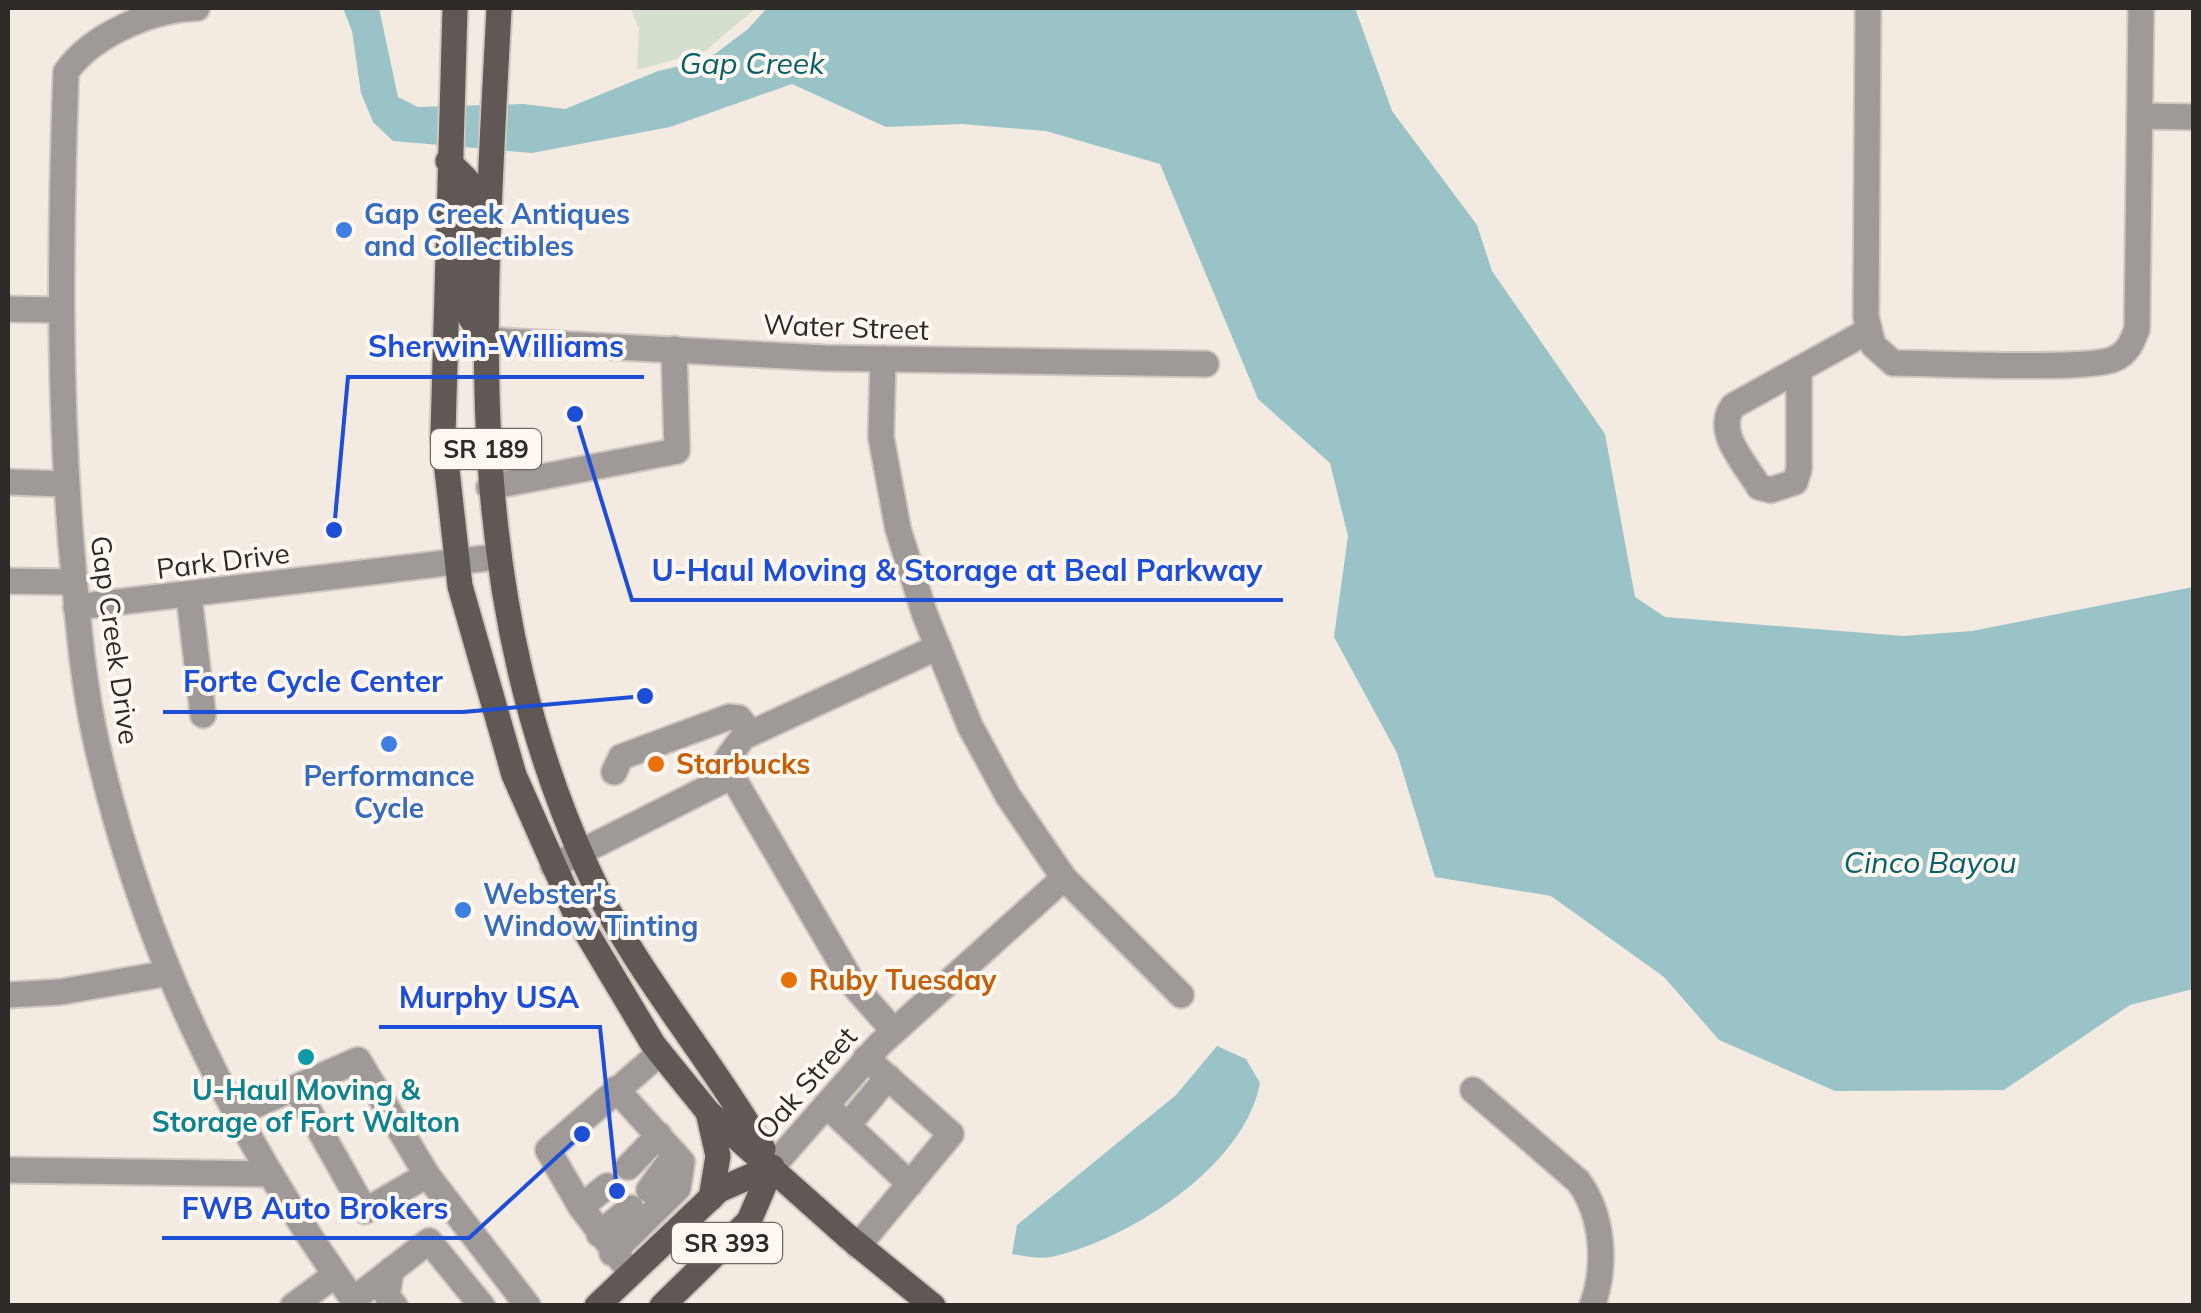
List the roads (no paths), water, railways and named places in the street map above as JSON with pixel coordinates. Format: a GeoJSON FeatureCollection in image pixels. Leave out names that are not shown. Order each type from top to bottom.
{"type":"FeatureCollection","features":[{"type":"Feature","properties":{"kind":"main road","name":"SR 189"},"geometry":{"type":"LineString","coordinates":[[455,8],[442,410],[456,564],[470,629],[505,748],[554,866],[611,979],[660,1052],[708,1112],[858,1246],[933,1306]]}},
{"type":"Feature","properties":{"kind":"main road","name":"SR 189"},"geometry":{"type":"LineString","coordinates":[[499,8],[486,340],[488,487],[496,557],[526,695],[582,855],[662,1003],[733,1098],[772,1167]]}},
{"type":"Feature","properties":{"kind":"main road"},"geometry":{"type":"LineString","coordinates":[[448,161],[467,180],[467,298],[470,317],[486,340]]}},
{"type":"Feature","properties":{"kind":"main road"},"geometry":{"type":"LineString","coordinates":[[505,748],[529,762],[558,830],[582,855]]}},
{"type":"Feature","properties":{"kind":"main road"},"geometry":{"type":"LineString","coordinates":[[708,1112],[718,1156],[711,1198]]}},
{"type":"Feature","properties":{"kind":"main road","name":"SR 393"},"geometry":{"type":"LineString","coordinates":[[597,1306],[711,1198],[772,1167]]}},
{"type":"Feature","properties":{"kind":"main road","name":"SR 393"},"geometry":{"type":"LineString","coordinates":[[662,1306],[749,1221],[772,1167]]}},
{"type":"Feature","properties":{"kind":"street","name":"Gap Creek Drive"},"geometry":{"type":"LineString","coordinates":[[198,8],[145,18],[66,69],[62,310],[65,484],[75,595],[106,778],[169,973],[235,1114],[269,1174],[355,1302]]}},
{"type":"Feature","properties":{"kind":"street"},"geometry":{"type":"LineString","coordinates":[[1868,8],[1868,330],[1880,355],[1894,363],[2114,359],[2132,344],[2137,329],[2141,8]]}},
{"type":"Feature","properties":{"kind":"street"},"geometry":{"type":"LineString","coordinates":[[2140,116],[2194,117]]}},
{"type":"Feature","properties":{"kind":"street"},"geometry":{"type":"LineString","coordinates":[[8,309],[62,310]]}},
{"type":"Feature","properties":{"kind":"street"},"geometry":{"type":"LineString","coordinates":[[1799,369],[1799,469],[1795,482],[1771,490],[1759,486],[1726,431],[1726,416],[1734,406],[1799,369],[1868,330]]}},
{"type":"Feature","properties":{"kind":"street","name":"Water Street"},"geometry":{"type":"LineString","coordinates":[[486,340],[883,359],[1206,364]]}},
{"type":"Feature","properties":{"kind":"street"},"geometry":{"type":"LineString","coordinates":[[488,487],[677,450],[674,349]]}},
{"type":"Feature","properties":{"kind":"street"},"geometry":{"type":"LineString","coordinates":[[883,359],[885,469],[898,529],[938,648],[990,764],[1064,878],[1182,995]]}},
{"type":"Feature","properties":{"kind":"street"},"geometry":{"type":"LineString","coordinates":[[8,482],[65,484]]}},
{"type":"Feature","properties":{"kind":"street","name":"Park Drive"},"geometry":{"type":"LineString","coordinates":[[8,581],[75,595],[189,596],[496,557]]}},
{"type":"Feature","properties":{"kind":"street"},"geometry":{"type":"LineString","coordinates":[[189,596],[204,716]]}},
{"type":"Feature","properties":{"kind":"street"},"geometry":{"type":"LineString","coordinates":[[894,1031],[855,987],[732,776],[728,759],[732,746],[751,733],[938,648]]}},
{"type":"Feature","properties":{"kind":"street"},"geometry":{"type":"LineString","coordinates":[[614,772],[621,757],[729,717],[739,718],[751,733]]}},
{"type":"Feature","properties":{"kind":"street"},"geometry":{"type":"LineString","coordinates":[[554,866],[732,776]]}},
{"type":"Feature","properties":{"kind":"street","name":"Oak Street"},"geometry":{"type":"LineString","coordinates":[[772,1167],[866,1058],[1064,878]]}},
{"type":"Feature","properties":{"kind":"street"},"geometry":{"type":"LineString","coordinates":[[8,995],[60,992],[169,973]]}},
{"type":"Feature","properties":{"kind":"street"},"geometry":{"type":"LineString","coordinates":[[631,1272],[581,1207],[548,1150],[660,1052]]}},
{"type":"Feature","properties":{"kind":"street"},"geometry":{"type":"LineString","coordinates":[[858,1246],[951,1134],[866,1058]]}},
{"type":"Feature","properties":{"kind":"street"},"geometry":{"type":"LineString","coordinates":[[235,1114],[358,1060],[427,1176],[528,1306]]}},
{"type":"Feature","properties":{"kind":"street"},"geometry":{"type":"LineString","coordinates":[[848,1125],[888,1077]]}},
{"type":"Feature","properties":{"kind":"street"},"geometry":{"type":"LineString","coordinates":[[296,1088],[365,1211],[427,1176]]}},
{"type":"Feature","properties":{"kind":"street"},"geometry":{"type":"LineString","coordinates":[[606,1243],[678,1188],[682,1162],[616,1089]]}},
{"type":"Feature","properties":{"kind":"street"},"geometry":{"type":"LineString","coordinates":[[1474,1090],[1578,1181],[1590,1198],[1598,1229],[1598,1282],[1592,1306]]}},
{"type":"Feature","properties":{"kind":"street"},"geometry":{"type":"LineString","coordinates":[[826,1104],[910,1184]]}},
{"type":"Feature","properties":{"kind":"street"},"geometry":{"type":"LineString","coordinates":[[628,1167],[667,1144]]}},
{"type":"Feature","properties":{"kind":"street"},"geometry":{"type":"LineString","coordinates":[[606,1243],[640,1199],[667,1144]]}},
{"type":"Feature","properties":{"kind":"street"},"geometry":{"type":"LineString","coordinates":[[8,1170],[269,1174]]}},
{"type":"Feature","properties":{"kind":"street"},"geometry":{"type":"LineString","coordinates":[[581,1207],[607,1186]]}},
{"type":"Feature","properties":{"kind":"street"},"geometry":{"type":"LineString","coordinates":[[355,1302],[429,1241],[482,1306]]}},
{"type":"Feature","properties":{"kind":"street"},"geometry":{"type":"LineString","coordinates":[[391,1270],[388,1296],[395,1306]]}},
{"type":"Feature","properties":{"kind":"street"},"geometry":{"type":"LineString","coordinates":[[293,1306],[335,1275]]}},
{"type":"Feature","properties":{"kind":"water","name":"Cinco Bayou"},"geometry":{"type":"Polygon","coordinates":[[[343,8],[379,8],[398,97],[418,107],[523,104],[565,109],[658,71],[707,60],[748,29],[767,8],[1355,8],[1392,111],[1477,225],[1492,271],[1605,434],[1635,597],[1665,617],[1903,636],[1972,631],[2193,587],[2193,989],[2130,1005],[2004,1090],[1835,1091],[1719,1040],[1664,977],[1551,896],[1435,877],[1397,753],[1334,637],[1348,536],[1330,463],[1258,399],[1160,164],[1046,131],[962,124],[886,127],[792,84],[670,127],[532,153],[393,141],[373,122],[361,93],[352,31],[343,8]]]}},
{"type":"Feature","properties":{"kind":"water"},"geometry":{"type":"Polygon","coordinates":[[[1217,1046],[1246,1059],[1260,1083],[1250,1114],[1208,1170],[1147,1216],[1082,1248],[1051,1257],[1012,1254],[1017,1225],[1176,1095],[1217,1046]]]}},
{"type":"Feature","properties":{"kind":"place","name":"Gap Creek Antiques and Collectibles"},"geometry":{"type":"Point","coordinates":[344,230]}},
{"type":"Feature","properties":{"kind":"place","name":"U-Haul Moving & Storage at Beal Parkway"},"geometry":{"type":"Point","coordinates":[575,414]}},
{"type":"Feature","properties":{"kind":"place","name":"Sherwin-Williams"},"geometry":{"type":"Point","coordinates":[334,530]}},
{"type":"Feature","properties":{"kind":"place","name":"Forte Cycle Center"},"geometry":{"type":"Point","coordinates":[645,696]}},
{"type":"Feature","properties":{"kind":"place","name":"Performance Cycle"},"geometry":{"type":"Point","coordinates":[389,744]}},
{"type":"Feature","properties":{"kind":"place","name":"Starbucks"},"geometry":{"type":"Point","coordinates":[656,764]}},
{"type":"Feature","properties":{"kind":"place","name":"Webster's Window Tinting"},"geometry":{"type":"Point","coordinates":[463,910]}},
{"type":"Feature","properties":{"kind":"place","name":"Ruby Tuesday"},"geometry":{"type":"Point","coordinates":[789,980]}},
{"type":"Feature","properties":{"kind":"place","name":"U-Haul Moving & Storage of Fort Walton"},"geometry":{"type":"Point","coordinates":[306,1057]}},
{"type":"Feature","properties":{"kind":"place","name":"FWB Auto Brokers"},"geometry":{"type":"Point","coordinates":[582,1134]}},
{"type":"Feature","properties":{"kind":"place","name":"Murphy USA"},"geometry":{"type":"Point","coordinates":[617,1191]}},
{"type":"Feature","properties":{"kind":"water label","name":"Gap Creek"},"geometry":{"type":"Point","coordinates":[752,64]}}]}
